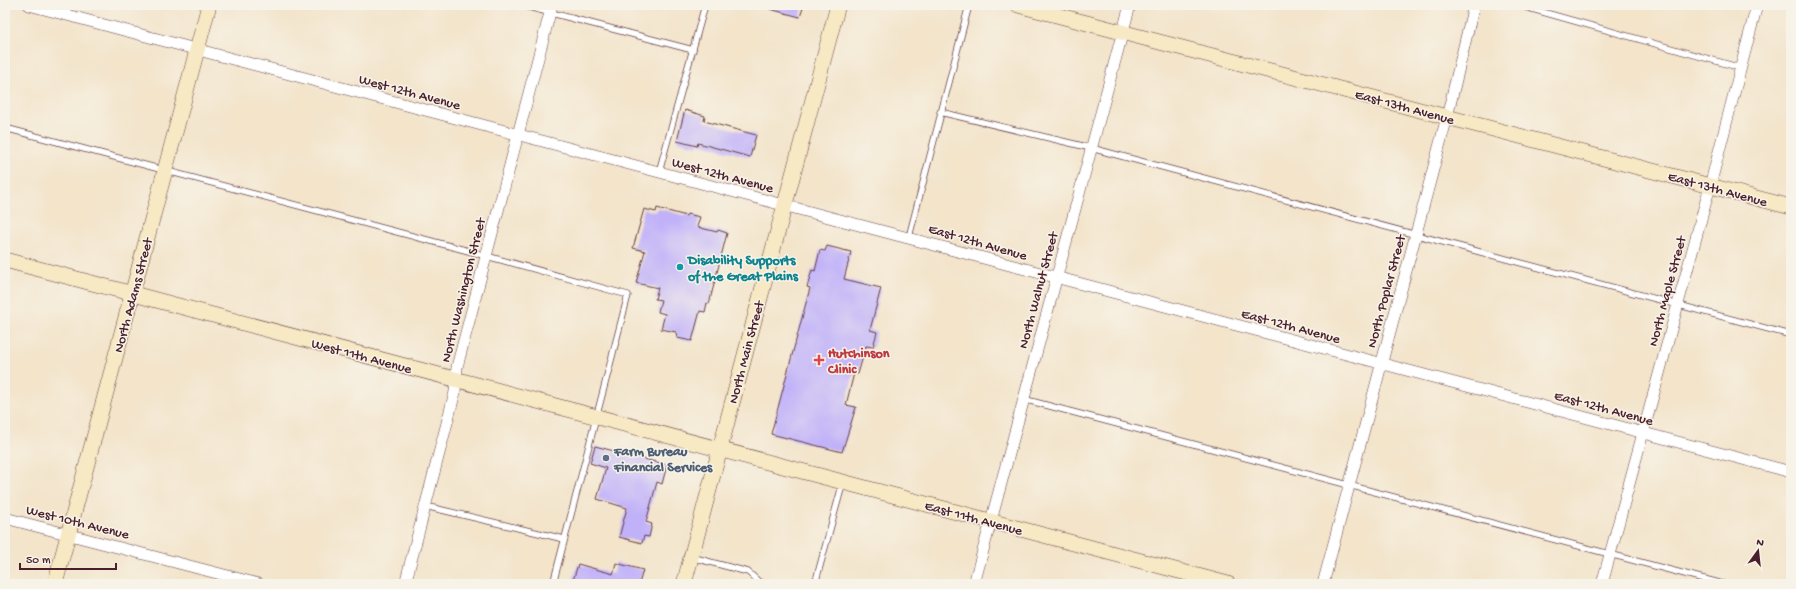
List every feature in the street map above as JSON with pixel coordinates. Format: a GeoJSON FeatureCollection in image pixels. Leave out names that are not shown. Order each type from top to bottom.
{"type":"FeatureCollection","features":[{"type":"Feature","properties":{"kind":"street","name":"West 12th Avenue"},"geometry":{"type":"LineString","coordinates":[[29,5],[784,205]]}},
{"type":"Feature","properties":{"kind":"street","name":"North Adams Street"},"geometry":{"type":"LineString","coordinates":[[55,584],[209,5]]}},
{"type":"Feature","properties":{"kind":"street","name":"North Main Street"},"geometry":{"type":"LineString","coordinates":[[684,584],[838,5]]}},
{"type":"Feature","properties":{"kind":"street","name":"East 13th Avenue"},"geometry":{"type":"LineString","coordinates":[[1018,5],[1791,208]]}},
{"type":"Feature","properties":{"kind":"street","name":"North Walnut Street"},"geometry":{"type":"LineString","coordinates":[[974,584],[1055,278],[1130,5]]}},
{"type":"Feature","properties":{"kind":"street","name":"North Poplar Street"},"geometry":{"type":"LineString","coordinates":[[1322,584],[1350,486],[1474,5]]}},
{"type":"Feature","properties":{"kind":"street","name":"North Maple Street"},"geometry":{"type":"LineString","coordinates":[[1602,584],[1710,186],[1757,5]]}},
{"type":"Feature","properties":{"kind":"street","name":"North Washington Street"},"geometry":{"type":"LineString","coordinates":[[405,584],[453,401],[457,380],[457,367],[485,256],[551,9]]}},
{"type":"Feature","properties":{"kind":"street","name":"East 12th Avenue"},"geometry":{"type":"LineString","coordinates":[[784,205],[1791,472]]}},
{"type":"Feature","properties":{"kind":"street","name":"West 11th Avenue"},"geometry":{"type":"LineString","coordinates":[[5,260],[719,449]]}},
{"type":"Feature","properties":{"kind":"street","name":"East 11th Avenue"},"geometry":{"type":"LineString","coordinates":[[719,449],[1228,584]]}},
{"type":"Feature","properties":{"kind":"street","name":"West 10th Avenue"},"geometry":{"type":"LineString","coordinates":[[5,518],[259,584]]}},
{"type":"Feature","properties":{"kind":"lane"},"geometry":{"type":"LineString","coordinates":[[521,5],[551,9],[693,50]]}},
{"type":"Feature","properties":{"kind":"lane"},"geometry":{"type":"LineString","coordinates":[[659,172],[705,5]]}},
{"type":"Feature","properties":{"kind":"lane"},"geometry":{"type":"LineString","coordinates":[[908,237],[940,112],[970,5]]}},
{"type":"Feature","properties":{"kind":"lane"},"geometry":{"type":"LineString","coordinates":[[1518,5],[1740,68]]}},
{"type":"Feature","properties":{"kind":"lane"},"geometry":{"type":"LineString","coordinates":[[940,112],[1091,148],[1791,335]]}},
{"type":"Feature","properties":{"kind":"lane"},"geometry":{"type":"LineString","coordinates":[[5,128],[628,295],[595,417],[553,584]]}},
{"type":"Feature","properties":{"kind":"lane"},"geometry":{"type":"LineString","coordinates":[[1023,399],[1723,584]]}},
{"type":"Feature","properties":{"kind":"lane"},"geometry":{"type":"LineString","coordinates":[[815,584],[843,482]]}},
{"type":"Feature","properties":{"kind":"lane"},"geometry":{"type":"LineString","coordinates":[[425,506],[564,539]]}},
{"type":"Feature","properties":{"kind":"lane"},"geometry":{"type":"LineString","coordinates":[[691,557],[748,572],[759,582],[765,584]]}},
{"type":"Feature","properties":{"kind":"building"},"geometry":{"type":"Polygon","coordinates":[[[767,5],[804,5],[800,17],[766,8],[767,5]]]}},
{"type":"Feature","properties":{"kind":"building"},"geometry":{"type":"Polygon","coordinates":[[[685,110],[705,116],[704,121],[756,135],[750,157],[698,143],[697,146],[677,141],[685,110]]]}},
{"type":"Feature","properties":{"kind":"building","name":"Disability Supports of the Great Plains"},"geometry":{"type":"Polygon","coordinates":[[[657,208],[686,216],[687,214],[700,217],[697,227],[727,233],[709,304],[707,303],[705,312],[700,311],[692,341],[677,338],[676,332],[661,329],[665,314],[658,312],[661,300],[655,299],[658,288],[636,283],[645,251],[633,248],[644,209],[656,212],[657,208]]]}},
{"type":"Feature","properties":{"kind":"building"},"geometry":{"type":"Polygon","coordinates":[[[827,246],[851,252],[844,279],[881,288],[870,330],[877,332],[873,347],[866,346],[858,374],[854,373],[846,405],[856,407],[842,452],[771,434],[810,288],[807,287],[812,270],[815,271],[820,250],[825,251],[827,246]]]}},
{"type":"Feature","properties":{"kind":"building"},"geometry":{"type":"Polygon","coordinates":[[[595,446],[667,465],[662,484],[657,482],[646,522],[652,524],[649,537],[644,536],[642,543],[619,537],[627,508],[597,499],[606,468],[590,463],[595,446]]]}},
{"type":"Feature","properties":{"kind":"building"},"geometry":{"type":"Polygon","coordinates":[[[616,563],[643,570],[639,584],[572,584],[578,564],[613,574],[616,563]]]}},
{"type":"Feature","properties":{"kind":"place","name":"Disability Supports of the Great Plains"},"geometry":{"type":"Point","coordinates":[680,267]}},
{"type":"Feature","properties":{"kind":"place","name":"Hutchinson Clinic"},"geometry":{"type":"Point","coordinates":[819,360]}},
{"type":"Feature","properties":{"kind":"place","name":"Farm Bureau Financial Services"},"geometry":{"type":"Point","coordinates":[606,458]}}]}
